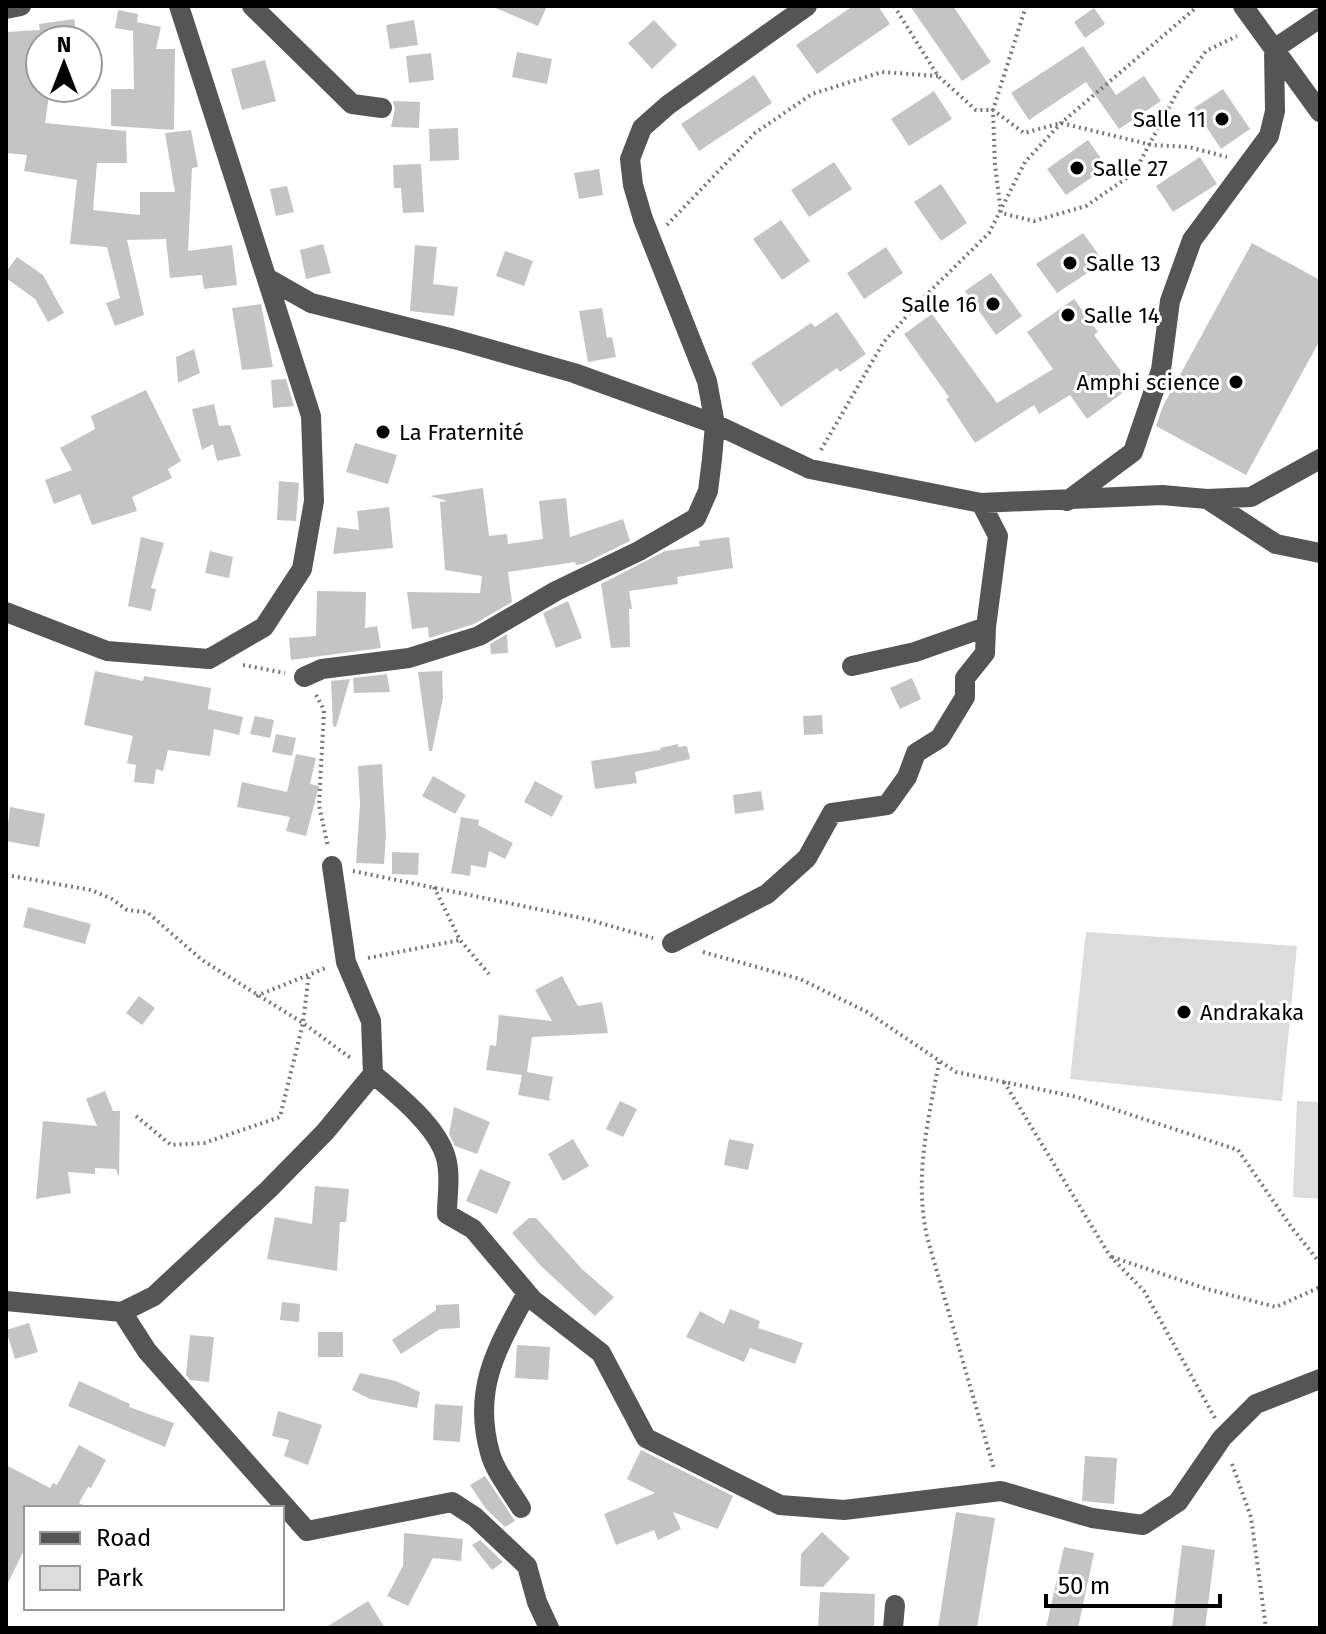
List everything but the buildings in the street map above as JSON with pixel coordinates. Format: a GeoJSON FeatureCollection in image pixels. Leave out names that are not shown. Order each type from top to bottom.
{"type":"FeatureCollection","features":[{"type":"Feature","properties":{"kind":"street"},"geometry":{"type":"LineString","coordinates":[[6,9],[21,6]]}},
{"type":"Feature","properties":{"kind":"street"},"geometry":{"type":"LineString","coordinates":[[6,612],[107,651],[209,659],[264,627],[302,569],[314,501],[311,416],[179,6]]}},
{"type":"Feature","properties":{"kind":"street"},"geometry":{"type":"LineString","coordinates":[[252,6],[352,104],[382,108]]}},
{"type":"Feature","properties":{"kind":"street"},"geometry":{"type":"LineString","coordinates":[[304,677],[322,669],[409,658],[479,636],[556,591],[639,551],[696,518],[708,491],[715,424],[707,381],[633,185],[630,159],[642,128],[668,105],[807,6]]}},
{"type":"Feature","properties":{"kind":"street"},"geometry":{"type":"LineString","coordinates":[[1243,6],[1320,112]]}},
{"type":"Feature","properties":{"kind":"street"},"geometry":{"type":"LineString","coordinates":[[1274,49],[1320,18]]}},
{"type":"Feature","properties":{"kind":"street"},"geometry":{"type":"LineString","coordinates":[[1067,501],[1133,452],[1161,370],[1170,301],[1192,240],[1269,136],[1275,111],[1274,49]]}},
{"type":"Feature","properties":{"kind":"street"},"geometry":{"type":"LineString","coordinates":[[267,278],[311,303],[574,373],[715,424],[810,469],[981,503],[1162,495],[1207,499],[1251,497],[1320,459]]}},
{"type":"Feature","properties":{"kind":"street"},"geometry":{"type":"LineString","coordinates":[[1207,499],[1276,544],[1320,553]]}},
{"type":"Feature","properties":{"kind":"street"},"geometry":{"type":"LineString","coordinates":[[672,943],[767,894],[807,858],[832,813],[887,805],[907,777],[916,753],[940,738],[965,697],[965,678],[985,653],[998,536],[981,503]]}},
{"type":"Feature","properties":{"kind":"street"},"geometry":{"type":"LineString","coordinates":[[852,666],[915,652],[986,627]]}},
{"type":"Feature","properties":{"kind":"street"},"geometry":{"type":"LineString","coordinates":[[6,1301],[122,1312],[154,1296],[198,1258],[325,1132],[373,1074],[371,1021],[346,962],[332,866]]}},
{"type":"Feature","properties":{"kind":"street"},"geometry":{"type":"LineString","coordinates":[[373,1074],[417,1111],[445,1154],[447,1214],[473,1229],[527,1293],[601,1353],[646,1438],[780,1505],[844,1510],[1001,1491],[1092,1518],[1143,1525],[1178,1502],[1222,1438],[1256,1404],[1320,1379]]}},
{"type":"Feature","properties":{"kind":"street"},"geometry":{"type":"LineString","coordinates":[[521,1508],[491,1455],[482,1404],[497,1349],[527,1293]]}},
{"type":"Feature","properties":{"kind":"street"},"geometry":{"type":"LineString","coordinates":[[122,1312],[147,1351],[307,1531],[452,1502],[475,1517],[527,1566],[537,1602],[549,1628]]}},
{"type":"Feature","properties":{"kind":"street"},"geometry":{"type":"LineString","coordinates":[[893,1628],[895,1605]]}},
{"type":"Feature","properties":{"kind":"path"},"geometry":{"type":"LineString","coordinates":[[894,6],[938,76],[976,110],[993,110],[1024,133],[1061,123],[1152,145],[1189,147],[1233,159],[1262,145]]}},
{"type":"Feature","properties":{"kind":"path"},"geometry":{"type":"LineString","coordinates":[[1001,213],[993,110],[1026,6]]}},
{"type":"Feature","properties":{"kind":"path"},"geometry":{"type":"LineString","coordinates":[[810,469],[883,343],[920,301],[989,233],[1025,162],[1061,123],[1198,6]]}},
{"type":"Feature","properties":{"kind":"path"},"geometry":{"type":"LineString","coordinates":[[1001,213],[1034,221],[1086,206],[1134,173],[1152,145],[1179,89],[1206,51],[1258,26]]}},
{"type":"Feature","properties":{"kind":"path"},"geometry":{"type":"LineString","coordinates":[[652,238],[685,208],[755,133],[812,94],[882,72],[938,76]]}},
{"type":"Feature","properties":{"kind":"path"},"geometry":{"type":"LineString","coordinates":[[6,875],[91,890],[127,910],[147,912],[202,960],[303,1023],[373,1074]]}},
{"type":"Feature","properties":{"kind":"path"},"geometry":{"type":"LineString","coordinates":[[434,887],[460,940],[489,974]]}},
{"type":"Feature","properties":{"kind":"path"},"geometry":{"type":"LineString","coordinates":[[256,996],[309,973],[346,962],[460,940]]}},
{"type":"Feature","properties":{"kind":"path"},"geometry":{"type":"LineString","coordinates":[[136,1116],[171,1145],[204,1143],[280,1117],[303,1023],[309,973]]}},
{"type":"Feature","properties":{"kind":"path"},"geometry":{"type":"LineString","coordinates":[[939,1061],[921,1166],[921,1207],[1001,1491]]}},
{"type":"Feature","properties":{"kind":"path"},"geometry":{"type":"LineString","coordinates":[[1004,1082],[1110,1256],[1144,1291],[1215,1418],[1251,1517],[1266,1628]]}},
{"type":"Feature","properties":{"kind":"path"},"geometry":{"type":"LineString","coordinates":[[1238,1150],[1320,1263]]}},
{"type":"Feature","properties":{"kind":"path"},"geometry":{"type":"LineString","coordinates":[[1110,1256],[1207,1289],[1276,1307],[1320,1287]]}},
{"type":"Feature","properties":{"kind":"green space","name":"Andrakaka"},"geometry":{"type":"Polygon","coordinates":[[[1086,932],[1297,946],[1282,1101],[1070,1079],[1086,932]]]}},
{"type":"Feature","properties":{"kind":"green space"},"geometry":{"type":"Polygon","coordinates":[[[1297,1101],[1320,1102],[1320,1199],[1293,1197],[1297,1101]]]}},
{"type":"Feature","properties":{"kind":"place","name":"Salle 11"},"geometry":{"type":"Point","coordinates":[1222,119]}},
{"type":"Feature","properties":{"kind":"place","name":"Salle 27"},"geometry":{"type":"Point","coordinates":[1077,168]}},
{"type":"Feature","properties":{"kind":"place","name":"Salle 13"},"geometry":{"type":"Point","coordinates":[1070,263]}},
{"type":"Feature","properties":{"kind":"place","name":"Salle 16"},"geometry":{"type":"Point","coordinates":[993,304]}},
{"type":"Feature","properties":{"kind":"place","name":"Salle 14"},"geometry":{"type":"Point","coordinates":[1068,315]}},
{"type":"Feature","properties":{"kind":"place","name":"Amphi science"},"geometry":{"type":"Point","coordinates":[1236,382]}},
{"type":"Feature","properties":{"kind":"place","name":"La Fraternité"},"geometry":{"type":"Point","coordinates":[383,432]}},
{"type":"Feature","properties":{"kind":"place","name":"Andrakaka"},"geometry":{"type":"Point","coordinates":[1184,1012]}}]}
